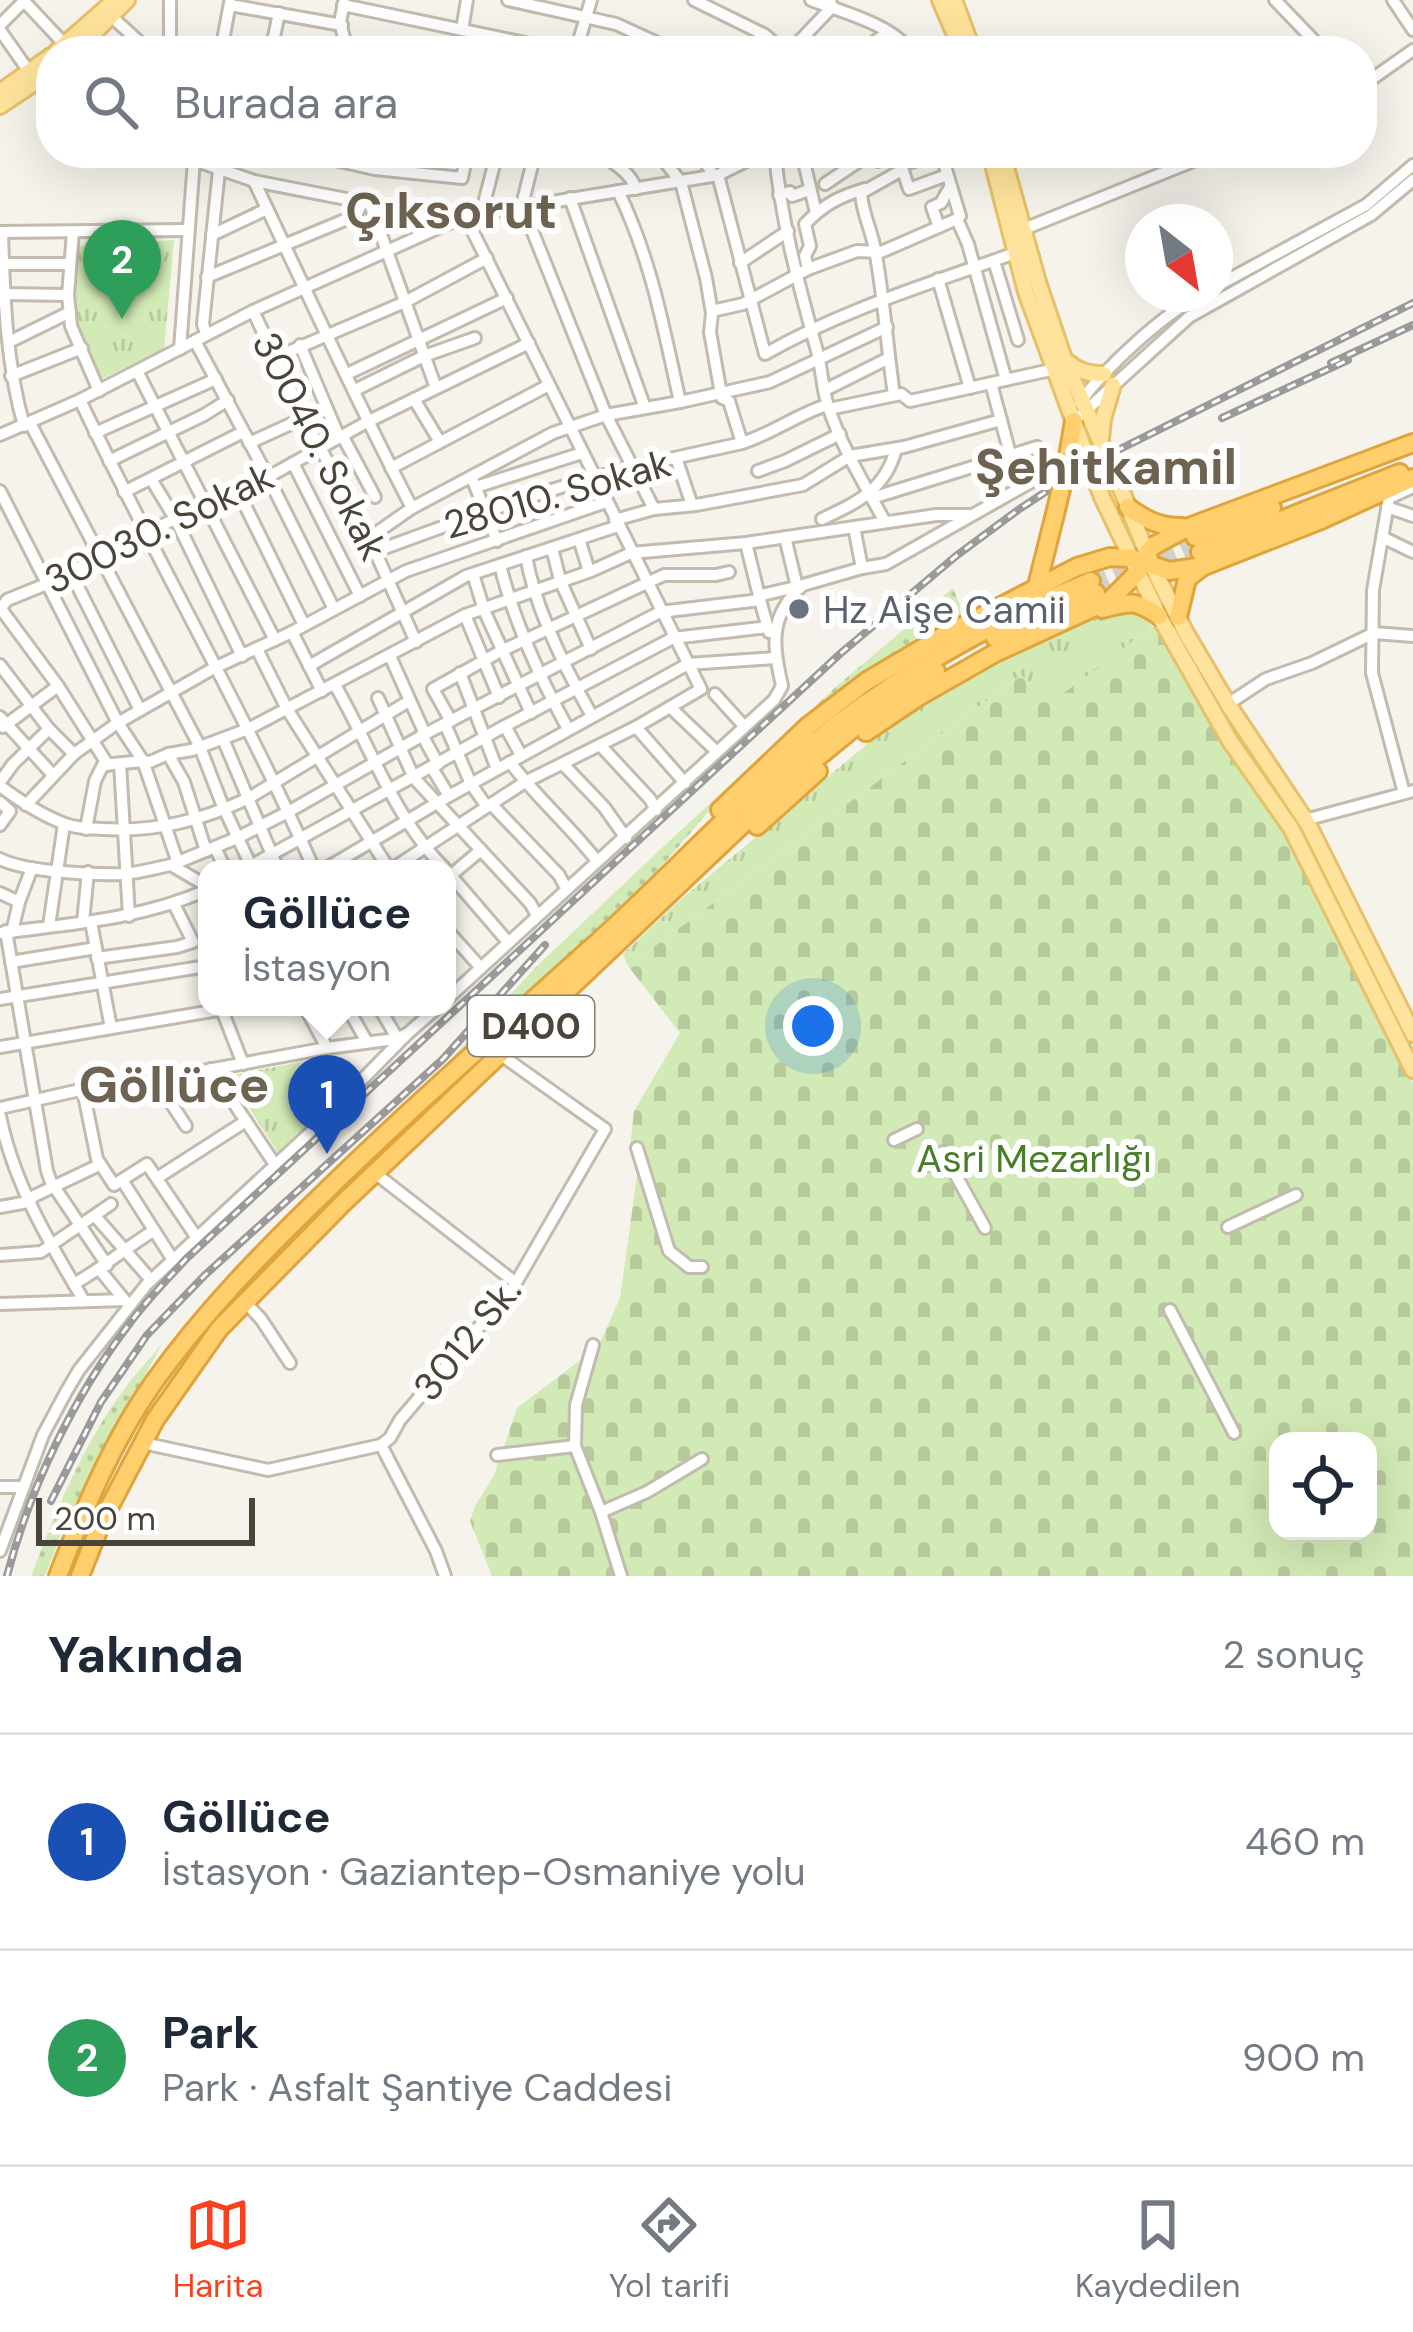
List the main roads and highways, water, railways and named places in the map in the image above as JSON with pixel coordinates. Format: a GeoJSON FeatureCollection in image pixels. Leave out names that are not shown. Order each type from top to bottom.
{"type":"FeatureCollection","features":[{"type":"Feature","properties":{"kind":"highway"},"geometry":{"type":"LineString","coordinates":[[1036,590],[1080,410]]}},
{"type":"Feature","properties":{"kind":"highway"},"geometry":{"type":"LineString","coordinates":[[611,931],[762,767],[808,726],[886,670],[1093,561],[1110,557],[1169,571],[1197,546],[1413,443]]}},
{"type":"Feature","properties":{"kind":"highway"},"geometry":{"type":"LineString","coordinates":[[657,905],[734,847],[864,733],[918,697],[995,653],[1078,615],[1130,602],[1168,617],[1197,546],[1413,453]]}},
{"type":"Feature","properties":{"kind":"highway"},"geometry":{"type":"LineString","coordinates":[[1128,507],[1197,546],[1413,468]]}},
{"type":"Feature","properties":{"kind":"highway"},"geometry":{"type":"LineString","coordinates":[[1078,615],[1099,591],[1142,563],[1162,539],[1197,546],[1321,520],[1413,478]]}},
{"type":"Feature","properties":{"kind":"highway"},"geometry":{"type":"LineString","coordinates":[[1093,561],[1112,577],[1113,589],[1099,591]]}},
{"type":"Feature","properties":{"kind":"highway","name":"D400"},"geometry":{"type":"LineString","coordinates":[[80,1576],[142,1443],[219,1329],[375,1173],[783,786],[856,726],[977,646],[1099,591]]}},
{"type":"Feature","properties":{"kind":"highway","name":"D400"},"geometry":{"type":"LineString","coordinates":[[58,1576],[111,1454],[152,1384],[208,1312],[358,1160],[611,931],[771,777],[844,719],[900,679],[1043,600],[1099,591]]}},
{"type":"Feature","properties":{"kind":"main road"},"geometry":{"type":"LineString","coordinates":[[82,36],[127,0]]}},
{"type":"Feature","properties":{"kind":"main road"},"geometry":{"type":"LineString","coordinates":[[940,0],[956,36]]}},
{"type":"Feature","properties":{"kind":"main road"},"geometry":{"type":"LineString","coordinates":[[954,4],[967,36]]}},
{"type":"Feature","properties":{"kind":"main road"},"geometry":{"type":"LineString","coordinates":[[0,92],[36,79]]}},
{"type":"Feature","properties":{"kind":"main road"},"geometry":{"type":"LineString","coordinates":[[0,106],[36,82]]}},
{"type":"Feature","properties":{"kind":"main road"},"geometry":{"type":"LineString","coordinates":[[994,168],[1015,254],[1059,364],[1121,489],[1142,563]]}},
{"type":"Feature","properties":{"kind":"main road"},"geometry":{"type":"LineString","coordinates":[[1006,168],[1059,364]]}},
{"type":"Feature","properties":{"kind":"main road"},"geometry":{"type":"LineString","coordinates":[[1059,364],[1108,380],[1101,442]]}},
{"type":"Feature","properties":{"kind":"main road"},"geometry":{"type":"LineString","coordinates":[[1080,410],[1088,460],[1102,497],[1142,563],[1230,741],[1292,828],[1413,1070]]}},
{"type":"Feature","properties":{"kind":"main road"},"geometry":{"type":"LineString","coordinates":[[1168,617],[1305,820],[1413,1034]]}},
{"type":"Feature","properties":{"kind":"tunnel"},"geometry":{"type":"LineString","coordinates":[[1091,581],[1195,537]]}},
{"type":"Feature","properties":{"kind":"tunnel"},"geometry":{"type":"LineString","coordinates":[[1096,593],[1200,552]]}},
{"type":"Feature","properties":{"kind":"railway"},"geometry":{"type":"LineString","coordinates":[[456,1009],[841,653],[1018,510],[1082,468],[1413,303]]}},
{"type":"Feature","properties":{"kind":"railway"},"geometry":{"type":"LineString","coordinates":[[1331,363],[1413,325]]}},
{"type":"Feature","properties":{"kind":"railway"},"geometry":{"type":"LineString","coordinates":[[1222,418],[1348,360]]}},
{"type":"Feature","properties":{"kind":"railway"},"geometry":{"type":"LineString","coordinates":[[51,1501],[101,1402],[147,1335],[205,1275],[443,1059],[545,945]]}},
{"type":"Feature","properties":{"kind":"railway"},"geometry":{"type":"LineString","coordinates":[[7,1576],[28,1509],[56,1444],[110,1351],[137,1315],[186,1259],[449,1016]]}},
{"type":"Feature","properties":{"kind":"place","name":"Park"},"geometry":{"type":"Point","coordinates":[122,319]}},
{"type":"Feature","properties":{"kind":"place","name":"Hz Aişe Camii"},"geometry":{"type":"Point","coordinates":[799,609]}},
{"type":"Feature","properties":{"kind":"place","name":"Göllüce"},"geometry":{"type":"Point","coordinates":[327,1154]}},
{"type":"Feature","properties":{"kind":"district","name":"Çıksorut"},"geometry":{"type":"Point","coordinates":[451,210]}},
{"type":"Feature","properties":{"kind":"district","name":"Şehitkamil"},"geometry":{"type":"Point","coordinates":[1106,466]}},
{"type":"Feature","properties":{"kind":"district","name":"Göllüce"},"geometry":{"type":"Point","coordinates":[174,1084]}},
{"type":"Feature","properties":{"kind":"park label","name":"Asri Mezarlığı"},"geometry":{"type":"Point","coordinates":[1034,1158]}}]}
